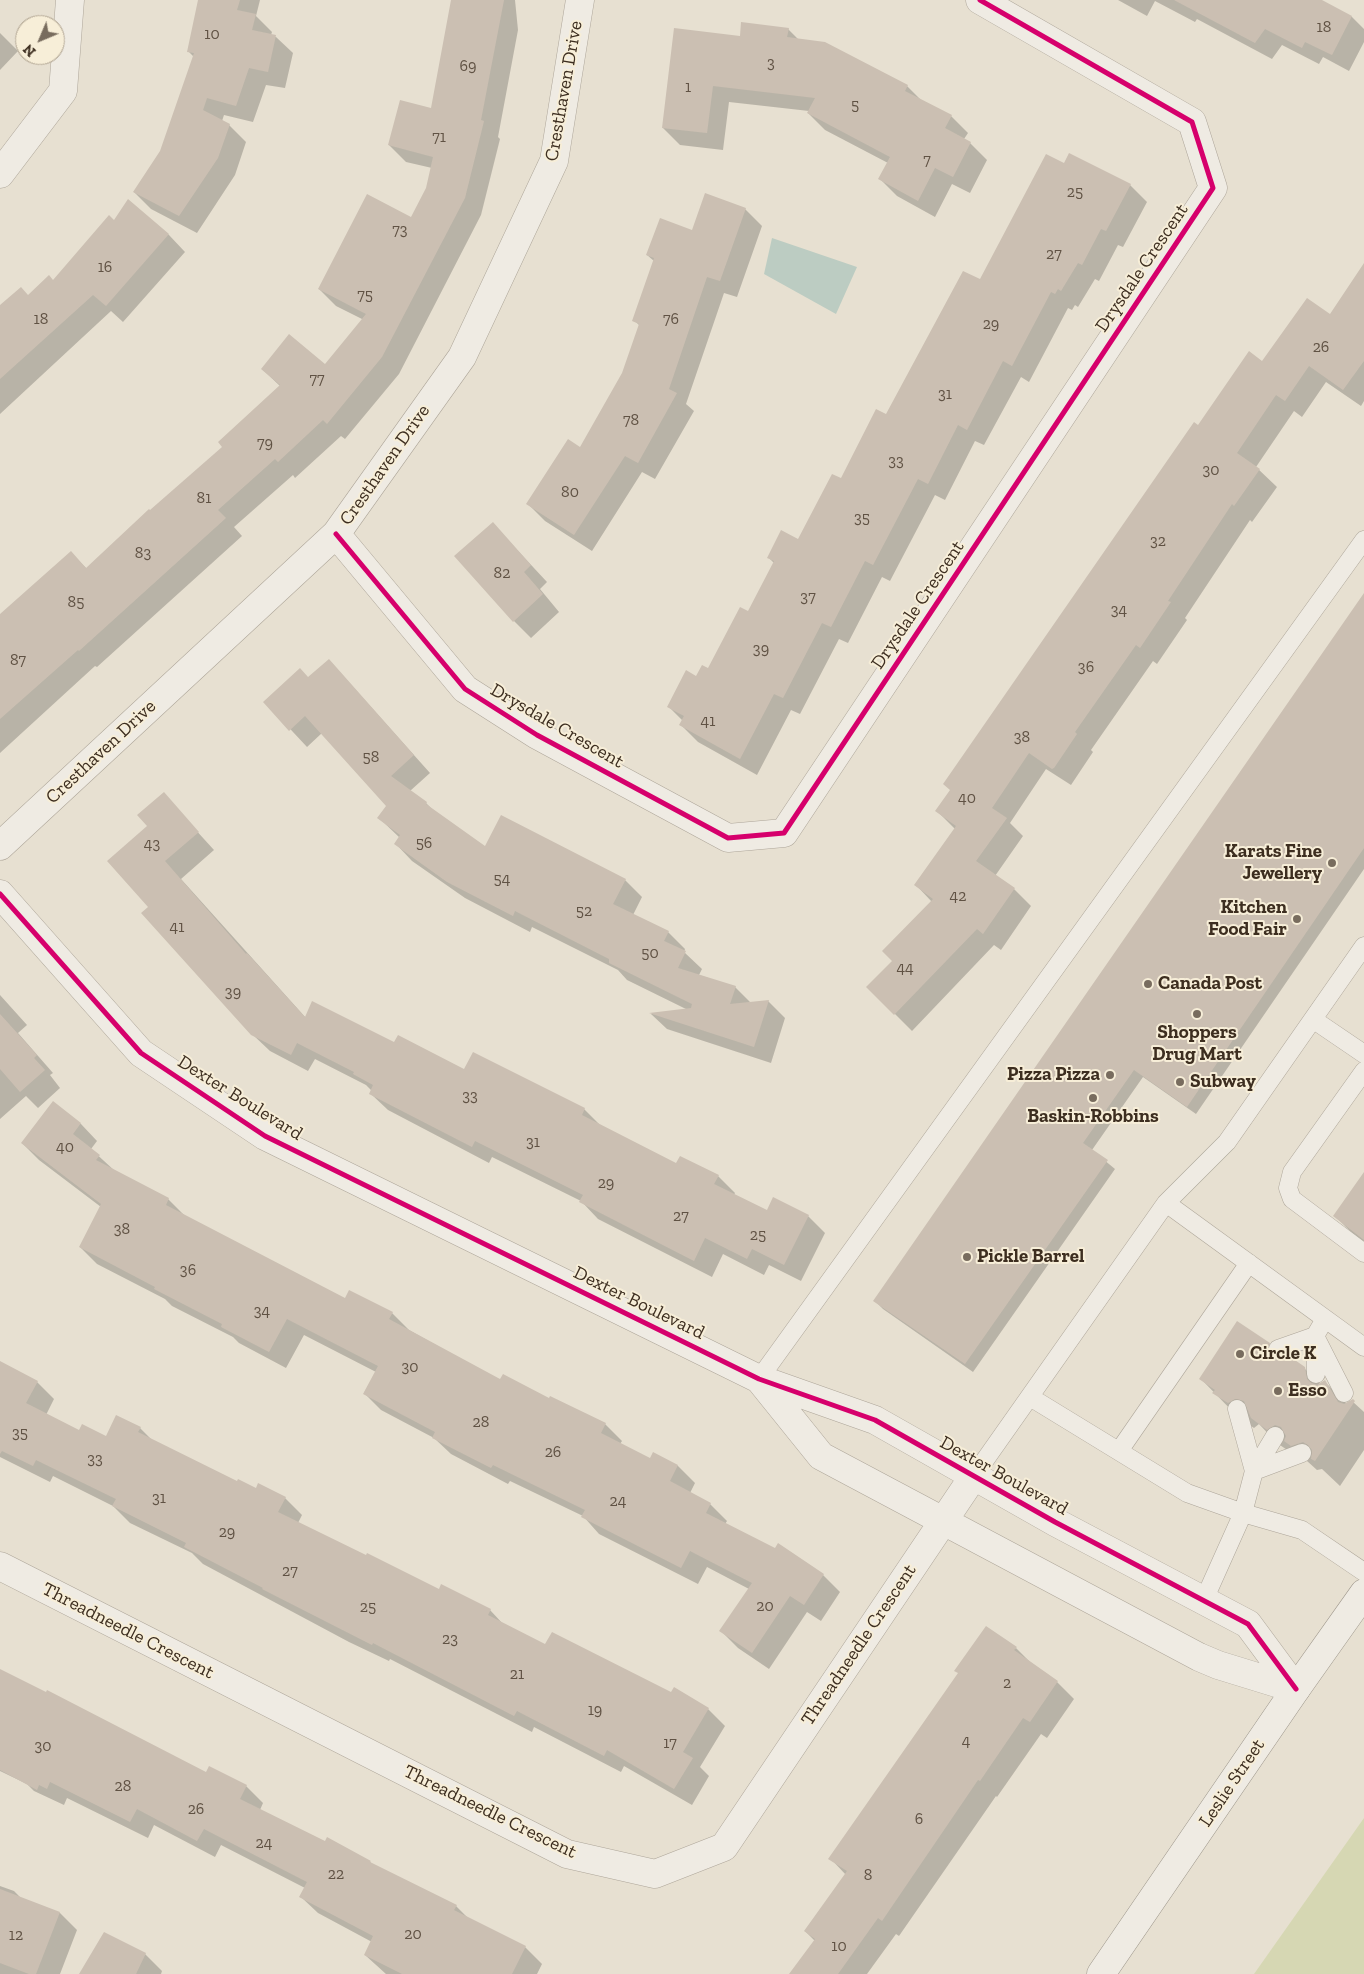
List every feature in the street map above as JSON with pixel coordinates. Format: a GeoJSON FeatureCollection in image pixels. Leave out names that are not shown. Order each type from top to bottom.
{"type":"FeatureCollection","features":[{"type":"Feature","properties":{"kind":"street"},"geometry":{"type":"LineString","coordinates":[[0,174],[62,91],[70,0]]}},
{"type":"Feature","properties":{"kind":"street","name":"Cresthaven Drive"},"geometry":{"type":"LineString","coordinates":[[0,846],[336,534],[462,357],[554,161],[580,0]]}},
{"type":"Feature","properties":{"kind":"street","name":"Drysdale Crescent"},"geometry":{"type":"LineString","coordinates":[[336,534],[465,689],[537,735],[728,838],[784,833],[1213,188],[1192,122],[980,0]]}},
{"type":"Feature","properties":{"kind":"street","name":"Dexter Boulevard"},"geometry":{"type":"LineString","coordinates":[[0,894],[141,1053],[265,1136],[759,1379],[875,1420],[973,1477],[1248,1624],[1296,1689]]}},
{"type":"Feature","properties":{"kind":"street","name":"Dexter Boulevard"},"geometry":{"type":"LineString","coordinates":[[759,1379],[821,1456],[1199,1657],[1218,1665],[1296,1689]]}},
{"type":"Feature","properties":{"kind":"street","name":"Threadneedle Crescent"},"geometry":{"type":"LineString","coordinates":[[0,1566],[567,1854],[655,1874],[724,1847],[942,1520],[973,1477]]}},
{"type":"Feature","properties":{"kind":"street","name":"Leslie Street"},"geometry":{"type":"LineString","coordinates":[[1101,1974],[1364,1593]]}},
{"type":"Feature","properties":{"kind":"lane"},"geometry":{"type":"LineString","coordinates":[[759,1379],[1364,540]]}},
{"type":"Feature","properties":{"kind":"lane"},"geometry":{"type":"LineString","coordinates":[[973,1477],[1166,1204],[1227,1142],[1364,946]]}},
{"type":"Feature","properties":{"kind":"lane"},"geometry":{"type":"LineString","coordinates":[[1314,1020],[1364,1054]]}},
{"type":"Feature","properties":{"kind":"lane"},"geometry":{"type":"LineString","coordinates":[[1364,1071],[1292,1172],[1288,1188],[1292,1199],[1364,1253]]}},
{"type":"Feature","properties":{"kind":"lane"},"geometry":{"type":"LineString","coordinates":[[1166,1204],[1364,1347]]}},
{"type":"Feature","properties":{"kind":"lane"},"geometry":{"type":"LineString","coordinates":[[1119,1451],[1249,1263]]}},
{"type":"Feature","properties":{"kind":"lane"},"geometry":{"type":"LineString","coordinates":[[1316,1374],[1315,1336],[1326,1319]]}},
{"type":"Feature","properties":{"kind":"lane"},"geometry":{"type":"LineString","coordinates":[[1278,1348],[1315,1336]]}},
{"type":"Feature","properties":{"kind":"lane"},"geometry":{"type":"LineString","coordinates":[[1315,1336],[1344,1393]]}},
{"type":"Feature","properties":{"kind":"lane"},"geometry":{"type":"LineString","coordinates":[[1030,1396],[1187,1492],[1243,1513],[1302,1530],[1364,1572]]}},
{"type":"Feature","properties":{"kind":"lane"},"geometry":{"type":"LineString","coordinates":[[1237,1409],[1254,1471]]}},
{"type":"Feature","properties":{"kind":"lane"},"geometry":{"type":"LineString","coordinates":[[1204,1600],[1243,1513],[1254,1471],[1276,1436]]}},
{"type":"Feature","properties":{"kind":"lane"},"geometry":{"type":"LineString","coordinates":[[1254,1471],[1302,1453]]}},
{"type":"Feature","properties":{"kind":"green space"},"geometry":{"type":"Polygon","coordinates":[[[1364,1818],[1364,1974],[1254,1974],[1364,1818]]]}},
{"type":"Feature","properties":{"kind":"shaded area"},"geometry":{"type":"Polygon","coordinates":[[[772,238],[857,267],[836,314],[764,274],[772,238]]]}},
{"type":"Feature","properties":{"kind":"building"},"geometry":{"type":"Polygon","coordinates":[[[198,0],[240,0],[237,10],[256,14],[252,30],[276,35],[268,72],[249,68],[236,106],[207,98],[203,110],[230,124],[218,158],[179,216],[133,192],[160,151],[194,53],[187,52],[198,0]]]}},
{"type":"Feature","properties":{"kind":"building"},"geometry":{"type":"Polygon","coordinates":[[[451,0],[504,0],[481,120],[484,121],[465,198],[382,357],[327,424],[323,420],[278,462],[275,459],[218,510],[226,518],[79,651],[0,719],[0,614],[71,551],[86,568],[149,509],[222,447],[218,442],[280,385],[261,369],[289,334],[325,364],[366,314],[318,289],[367,194],[411,217],[426,188],[433,157],[388,145],[400,100],[431,108],[451,0]]]}},
{"type":"Feature","properties":{"kind":"building"},"geometry":{"type":"Polygon","coordinates":[[[1174,0],[1322,0],[1352,16],[1332,55],[1305,42],[1302,48],[1265,29],[1255,43],[1174,0]]]}},
{"type":"Feature","properties":{"kind":"building"},"geometry":{"type":"Polygon","coordinates":[[[741,22],[789,28],[787,37],[825,42],[908,85],[905,91],[952,115],[945,128],[971,142],[953,177],[935,168],[918,201],[878,179],[890,157],[807,113],[815,98],[713,86],[707,133],[662,128],[674,28],[740,36],[741,22]]]}},
{"type":"Feature","properties":{"kind":"building"},"geometry":{"type":"Polygon","coordinates":[[[1069,153],[1131,184],[1106,231],[1101,229],[1082,265],[1078,263],[1061,291],[1058,289],[1055,294],[1051,292],[1012,366],[1003,361],[967,430],[958,425],[928,484],[918,479],[873,565],[865,561],[831,627],[822,623],[783,698],[774,694],[740,759],[679,725],[684,716],[667,707],[686,670],[696,676],[702,665],[708,668],[740,607],[748,611],[774,561],[767,558],[781,530],[798,539],[832,474],[841,478],[876,409],[886,414],[963,271],[980,279],[1046,154],[1064,163],[1069,153]]]}},
{"type":"Feature","properties":{"kind":"building"},"geometry":{"type":"Polygon","coordinates":[[[705,193],[746,208],[720,281],[707,277],[669,389],[677,393],[638,463],[625,456],[574,535],[526,504],[568,439],[580,447],[622,373],[639,324],[632,321],[654,258],[646,255],[660,218],[692,230],[705,193]]]}},
{"type":"Feature","properties":{"kind":"building"},"geometry":{"type":"Polygon","coordinates":[[[128,199],[169,234],[106,306],[93,295],[0,379],[0,305],[21,287],[28,295],[49,275],[53,280],[109,215],[114,220],[128,199]]]}},
{"type":"Feature","properties":{"kind":"building"},"geometry":{"type":"Polygon","coordinates":[[[1364,263],[1364,361],[1343,390],[1309,366],[1285,401],[1276,395],[1237,453],[1260,469],[1234,506],[1232,504],[1168,601],[1171,602],[1140,648],[1136,645],[1075,732],[1077,734],[1054,768],[1052,769],[1029,753],[992,808],[1007,818],[976,861],[1015,888],[983,934],[977,929],[894,1015],[866,987],[892,961],[882,951],[933,899],[914,885],[956,826],[935,811],[950,790],[943,784],[1194,422],[1198,425],[1249,351],[1262,361],[1307,298],[1330,314],[1364,263]]]}},
{"type":"Feature","properties":{"kind":"building"},"geometry":{"type":"Polygon","coordinates":[[[493,522],[531,565],[524,572],[543,594],[513,622],[454,556],[493,522]]]}},
{"type":"Feature","properties":{"kind":"building"},"geometry":{"type":"Polygon","coordinates":[[[1364,593],[1364,848],[1187,1107],[1134,1070],[1083,1143],[1108,1160],[965,1364],[873,1301],[1364,593]]]}},
{"type":"Feature","properties":{"kind":"building"},"geometry":{"type":"Polygon","coordinates":[[[329,659],[414,755],[391,776],[427,802],[426,804],[485,846],[501,815],[626,879],[613,904],[669,931],[664,941],[686,951],[678,968],[736,986],[730,1004],[769,1000],[754,1047],[649,1013],[691,1008],[692,1004],[609,963],[609,959],[515,911],[513,916],[447,882],[394,844],[400,835],[377,818],[386,806],[305,716],[289,731],[263,702],[300,668],[308,677],[329,659]]]}},
{"type":"Feature","properties":{"kind":"building"},"geometry":{"type":"Polygon","coordinates":[[[164,792],[199,832],[165,861],[246,954],[305,1017],[312,1001],[394,1042],[398,1035],[464,1069],[473,1052],[585,1108],[582,1115],[676,1163],[680,1156],[719,1175],[714,1184],[767,1210],[773,1197],[809,1215],[784,1265],[752,1249],[747,1259],[705,1238],[694,1261],[579,1202],[583,1195],[475,1141],[472,1147],[369,1094],[373,1085],[353,1074],[354,1072],[297,1043],[291,1055],[251,1035],[141,913],[148,907],[107,861],[147,826],[137,815],[164,792]]]}},
{"type":"Feature","properties":{"kind":"building"},"geometry":{"type":"Polygon","coordinates":[[[0,1014],[37,1055],[34,1058],[45,1070],[20,1092],[0,1069],[0,1014]]]}},
{"type":"Feature","properties":{"kind":"building"},"geometry":{"type":"Polygon","coordinates":[[[53,1101],[81,1123],[73,1134],[100,1155],[96,1160],[169,1198],[166,1205],[345,1298],[349,1290],[393,1312],[389,1319],[500,1379],[503,1374],[549,1398],[550,1396],[606,1423],[601,1433],[650,1458],[653,1452],[678,1465],[670,1481],[711,1503],[706,1513],[775,1548],[778,1543],[824,1574],[804,1605],[790,1596],[752,1653],[719,1631],[752,1583],[690,1551],[681,1568],[581,1517],[585,1510],[493,1465],[491,1468],[432,1438],[435,1432],[363,1394],[378,1366],[287,1319],[269,1352],[221,1327],[222,1324],[79,1247],[101,1204],[21,1143],[53,1101]]]}},
{"type":"Feature","properties":{"kind":"building"},"geometry":{"type":"Polygon","coordinates":[[[1364,1172],[1364,1240],[1333,1216],[1364,1172]]]}},
{"type":"Feature","properties":{"kind":"building","name":"Esso"},"geometry":{"type":"Polygon","coordinates":[[[1237,1321],[1270,1343],[1268,1352],[1271,1357],[1277,1359],[1289,1356],[1305,1367],[1307,1379],[1311,1383],[1317,1385],[1325,1380],[1338,1402],[1344,1404],[1353,1399],[1355,1401],[1315,1461],[1311,1459],[1312,1450],[1308,1445],[1303,1442],[1291,1446],[1284,1441],[1286,1436],[1281,1427],[1275,1425],[1267,1430],[1251,1418],[1244,1401],[1235,1399],[1228,1403],[1212,1393],[1215,1390],[1199,1379],[1237,1321]]]}},
{"type":"Feature","properties":{"kind":"building"},"geometry":{"type":"Polygon","coordinates":[[[0,1361],[38,1381],[26,1403],[79,1430],[82,1424],[106,1436],[116,1415],[141,1427],[138,1432],[237,1481],[238,1479],[256,1488],[258,1483],[286,1497],[278,1512],[439,1589],[441,1584],[491,1609],[488,1615],[545,1644],[552,1632],[671,1692],[674,1687],[709,1708],[683,1752],[693,1758],[674,1789],[607,1750],[604,1756],[517,1711],[514,1716],[373,1643],[372,1645],[262,1589],[184,1547],[186,1543],[112,1506],[116,1499],[36,1460],[33,1466],[2,1451],[0,1454],[0,1361]]]}},
{"type":"Feature","properties":{"kind":"building"},"geometry":{"type":"Polygon","coordinates":[[[986,1626],[1017,1647],[1014,1650],[1058,1681],[1030,1722],[1023,1718],[980,1781],[978,1780],[882,1921],[878,1918],[838,1974],[789,1974],[815,1939],[804,1931],[847,1871],[828,1859],[958,1673],[954,1671],[986,1626]]]}},
{"type":"Feature","properties":{"kind":"building"},"geometry":{"type":"Polygon","coordinates":[[[0,1669],[46,1692],[47,1690],[206,1772],[209,1766],[247,1785],[240,1799],[325,1841],[327,1837],[370,1862],[457,1905],[454,1910],[526,1946],[512,1974],[402,1974],[364,1955],[373,1936],[299,1897],[307,1882],[204,1829],[197,1841],[137,1809],[130,1822],[50,1782],[47,1789],[39,1785],[37,1790],[0,1770],[0,1669]]]}},
{"type":"Feature","properties":{"kind":"building"},"geometry":{"type":"Polygon","coordinates":[[[0,1889],[60,1912],[36,1974],[29,1974],[0,1963],[0,1889]]]}},
{"type":"Feature","properties":{"kind":"building"},"geometry":{"type":"Polygon","coordinates":[[[104,1932],[146,1953],[136,1974],[79,1974],[104,1932]]]}},
{"type":"Feature","properties":{"kind":"cycle path"},"geometry":{"type":"LineString","coordinates":[[336,534],[465,689],[537,735],[728,838],[784,833],[1213,188],[1192,122],[980,0]]}},
{"type":"Feature","properties":{"kind":"cycle path"},"geometry":{"type":"LineString","coordinates":[[0,894],[141,1053],[265,1136],[759,1379],[875,1420],[1055,1522],[1248,1624],[1296,1689]]}},
{"type":"Feature","properties":{"kind":"place","name":"Karats Fine Jewellery"},"geometry":{"type":"Point","coordinates":[1332,863]}},
{"type":"Feature","properties":{"kind":"place","name":"Kitchen Food Fair"},"geometry":{"type":"Point","coordinates":[1297,919]}},
{"type":"Feature","properties":{"kind":"place","name":"Canada Post"},"geometry":{"type":"Point","coordinates":[1148,984]}},
{"type":"Feature","properties":{"kind":"place","name":"Shoppers Drug Mart"},"geometry":{"type":"Point","coordinates":[1197,1014]}},
{"type":"Feature","properties":{"kind":"place","name":"Pizza Pizza"},"geometry":{"type":"Point","coordinates":[1110,1075]}},
{"type":"Feature","properties":{"kind":"place","name":"Subway"},"geometry":{"type":"Point","coordinates":[1180,1082]}},
{"type":"Feature","properties":{"kind":"place","name":"Baskin-Robbins"},"geometry":{"type":"Point","coordinates":[1093,1098]}},
{"type":"Feature","properties":{"kind":"place","name":"Pickle Barrel"},"geometry":{"type":"Point","coordinates":[967,1257]}},
{"type":"Feature","properties":{"kind":"place","name":"Circle K"},"geometry":{"type":"Point","coordinates":[1240,1354]}},
{"type":"Feature","properties":{"kind":"place","name":"Esso"},"geometry":{"type":"Point","coordinates":[1278,1391]}}]}
